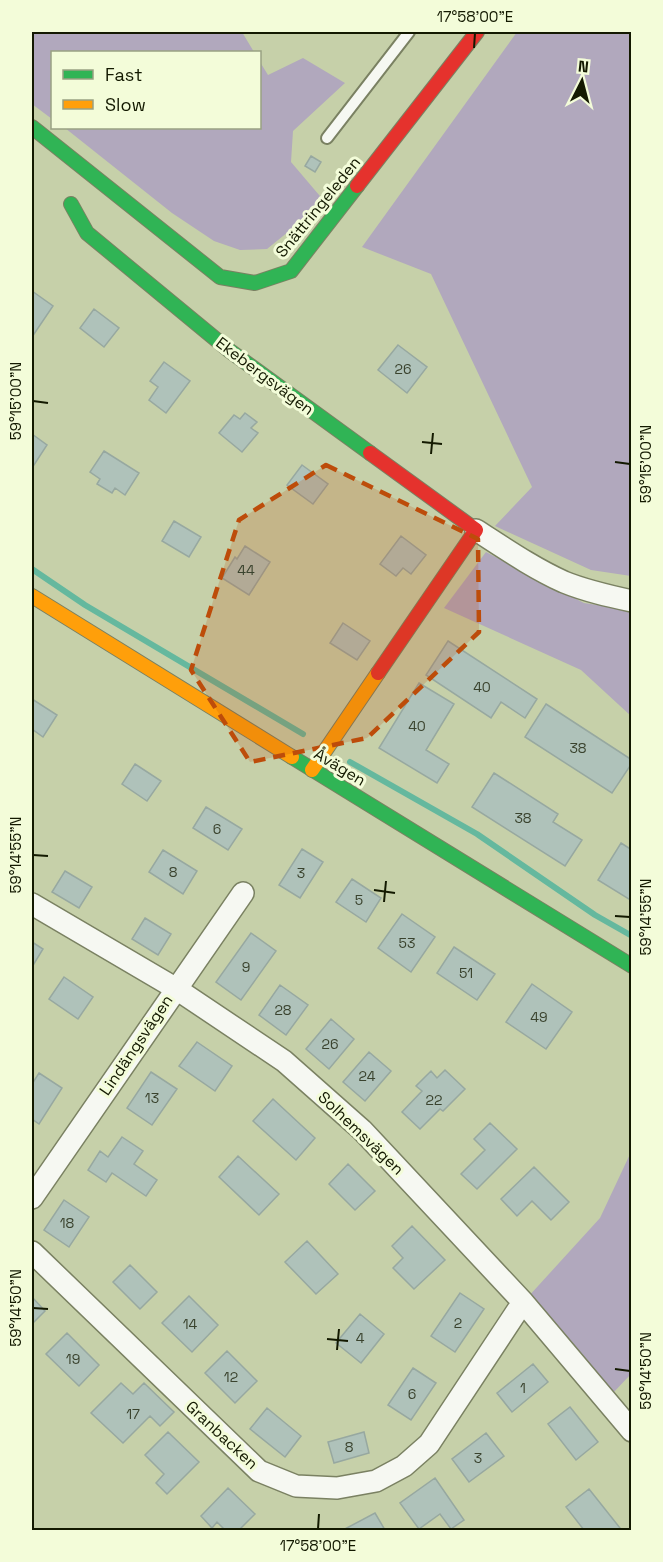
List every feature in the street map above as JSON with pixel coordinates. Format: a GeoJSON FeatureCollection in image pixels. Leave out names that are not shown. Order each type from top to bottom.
{"type":"FeatureCollection","features":[{"type":"Feature","properties":{"kind":"street","name":"Snättringeleden"},"geometry":{"type":"LineString","coordinates":[[32,127],[219,277],[255,283],[291,271],[477,32]]}},
{"type":"Feature","properties":{"kind":"street","name":"Ekebergsvägen"},"geometry":{"type":"LineString","coordinates":[[71,204],[87,233],[230,351],[476,530],[540,570],[565,582],[596,593],[632,601]]}},
{"type":"Feature","properties":{"kind":"street"},"geometry":{"type":"LineString","coordinates":[[312,770],[476,530]]}},
{"type":"Feature","properties":{"kind":"street","name":"Åvägen"},"geometry":{"type":"LineString","coordinates":[[32,596],[632,966]]}},
{"type":"Feature","properties":{"kind":"street","name":"Lindängsvägen"},"geometry":{"type":"LineString","coordinates":[[32,1198],[175,988],[243,893]]}},
{"type":"Feature","properties":{"kind":"street","name":"Solhemsvägen"},"geometry":{"type":"LineString","coordinates":[[32,904],[175,988],[284,1061],[356,1125],[523,1302],[632,1431]]}},
{"type":"Feature","properties":{"kind":"street","name":"Granbacken"},"geometry":{"type":"LineString","coordinates":[[32,1252],[259,1471],[296,1486],[337,1488],[376,1481],[404,1466],[429,1444],[523,1302]]}},
{"type":"Feature","properties":{"kind":"lane"},"geometry":{"type":"LineString","coordinates":[[327,138],[409,32]]}},
{"type":"Feature","properties":{"kind":"highlighted area"},"geometry":{"type":"Polygon","coordinates":[[[326,465],[478,539],[479,632],[367,738],[250,762],[191,670],[239,520],[326,465]]]}},
{"type":"Feature","properties":{"kind":"shaded area"},"geometry":{"type":"Polygon","coordinates":[[[32,32],[242,32],[253,51],[51,51],[51,118],[32,104],[32,32]]]}},
{"type":"Feature","properties":{"kind":"shaded area"},"geometry":{"type":"Polygon","coordinates":[[[517,32],[631,32],[631,576],[591,570],[495,526],[532,487],[431,274],[362,247],[517,32]]]}},
{"type":"Feature","properties":{"kind":"shaded area"},"geometry":{"type":"Polygon","coordinates":[[[303,58],[345,83],[293,131],[291,162],[325,202],[267,249],[240,250],[214,241],[172,213],[66,129],[261,129],[261,64],[268,75],[303,58]]]}},
{"type":"Feature","properties":{"kind":"shaded area"},"geometry":{"type":"Polygon","coordinates":[[[486,552],[584,603],[631,610],[631,716],[581,670],[444,608],[486,552]]]}},
{"type":"Feature","properties":{"kind":"shaded area"},"geometry":{"type":"Polygon","coordinates":[[[631,1152],[631,1374],[613,1393],[528,1297],[600,1218],[631,1152]]]}},
{"type":"Feature","properties":{"kind":"building"},"geometry":{"type":"Polygon","coordinates":[[[311,156],[321,162],[315,172],[305,166],[311,156]]]}},
{"type":"Feature","properties":{"kind":"building"},"geometry":{"type":"Polygon","coordinates":[[[32,291],[53,306],[32,337],[32,291]]]}},
{"type":"Feature","properties":{"kind":"building"},"geometry":{"type":"Polygon","coordinates":[[[94,309],[119,328],[104,347],[80,328],[94,309]]]}},
{"type":"Feature","properties":{"kind":"building"},"geometry":{"type":"Polygon","coordinates":[[[398,345],[427,367],[407,393],[378,370],[398,345]]]}},
{"type":"Feature","properties":{"kind":"building"},"geometry":{"type":"Polygon","coordinates":[[[164,362],[190,381],[166,413],[149,400],[158,387],[150,381],[164,362]]]}},
{"type":"Feature","properties":{"kind":"building"},"geometry":{"type":"Polygon","coordinates":[[[245,413],[257,422],[251,428],[258,433],[242,452],[219,433],[234,415],[240,419],[245,413]]]}},
{"type":"Feature","properties":{"kind":"building"},"geometry":{"type":"Polygon","coordinates":[[[32,434],[47,445],[32,468],[32,434]]]}},
{"type":"Feature","properties":{"kind":"building"},"geometry":{"type":"Polygon","coordinates":[[[104,451],[139,473],[125,495],[115,488],[112,493],[97,484],[100,479],[90,472],[104,451]]]}},
{"type":"Feature","properties":{"kind":"building"},"geometry":{"type":"Polygon","coordinates":[[[302,465],[328,484],[313,504],[287,485],[302,465]]]}},
{"type":"Feature","properties":{"kind":"building"},"geometry":{"type":"Polygon","coordinates":[[[174,521],[201,537],[189,557],[162,541],[174,521]]]}},
{"type":"Feature","properties":{"kind":"building"},"geometry":{"type":"Polygon","coordinates":[[[401,536],[426,555],[411,574],[403,568],[396,576],[380,564],[401,536]]]}},
{"type":"Feature","properties":{"kind":"building"},"geometry":{"type":"Polygon","coordinates":[[[245,546],[270,562],[249,595],[222,578],[245,546]]]}},
{"type":"Feature","properties":{"kind":"building"},"geometry":{"type":"Polygon","coordinates":[[[343,623],[370,641],[357,660],[330,643],[343,623]]]}},
{"type":"Feature","properties":{"kind":"building"},"geometry":{"type":"Polygon","coordinates":[[[448,641],[537,699],[525,718],[501,702],[491,718],[426,675],[448,641]]]}},
{"type":"Feature","properties":{"kind":"building"},"geometry":{"type":"Polygon","coordinates":[[[419,683],[454,704],[426,750],[449,764],[437,783],[379,748],[419,683]]]}},
{"type":"Feature","properties":{"kind":"building"},"geometry":{"type":"Polygon","coordinates":[[[32,699],[57,715],[43,737],[32,729],[32,699]]]}},
{"type":"Feature","properties":{"kind":"building"},"geometry":{"type":"Polygon","coordinates":[[[546,704],[632,760],[612,793],[525,737],[546,704]]]}},
{"type":"Feature","properties":{"kind":"building"},"geometry":{"type":"Polygon","coordinates":[[[135,764],[161,781],[147,801],[122,784],[135,764]]]}},
{"type":"Feature","properties":{"kind":"building"},"geometry":{"type":"Polygon","coordinates":[[[494,773],[558,814],[553,822],[582,840],[565,866],[472,807],[494,773]]]}},
{"type":"Feature","properties":{"kind":"building"},"geometry":{"type":"Polygon","coordinates":[[[206,807],[242,829],[228,850],[193,828],[206,807]]]}},
{"type":"Feature","properties":{"kind":"building"},"geometry":{"type":"Polygon","coordinates":[[[621,843],[632,850],[632,901],[598,880],[621,843]]]}},
{"type":"Feature","properties":{"kind":"building"},"geometry":{"type":"Polygon","coordinates":[[[302,849],[323,862],[300,898],[279,885],[302,849]]]}},
{"type":"Feature","properties":{"kind":"building"},"geometry":{"type":"Polygon","coordinates":[[[163,850],[197,871],[183,894],[149,872],[163,850]]]}},
{"type":"Feature","properties":{"kind":"building"},"geometry":{"type":"Polygon","coordinates":[[[65,871],[92,887],[79,908],[52,892],[65,871]]]}},
{"type":"Feature","properties":{"kind":"building"},"geometry":{"type":"Polygon","coordinates":[[[352,879],[381,898],[366,922],[336,902],[352,879]]]}},
{"type":"Feature","properties":{"kind":"building"},"geometry":{"type":"Polygon","coordinates":[[[402,914],[435,937],[411,972],[378,948],[402,914]]]}},
{"type":"Feature","properties":{"kind":"building"},"geometry":{"type":"Polygon","coordinates":[[[145,918],[171,934],[158,955],[132,939],[145,918]]]}},
{"type":"Feature","properties":{"kind":"building"},"geometry":{"type":"Polygon","coordinates":[[[251,933],[276,951],[241,1000],[216,982],[251,933]]]}},
{"type":"Feature","properties":{"kind":"building"},"geometry":{"type":"Polygon","coordinates":[[[32,942],[43,949],[32,967],[32,942]]]}},
{"type":"Feature","properties":{"kind":"building"},"geometry":{"type":"Polygon","coordinates":[[[454,947],[495,974],[477,1000],[437,973],[454,947]]]}},
{"type":"Feature","properties":{"kind":"building"},"geometry":{"type":"Polygon","coordinates":[[[64,977],[93,997],[78,1019],[49,999],[64,977]]]}},
{"type":"Feature","properties":{"kind":"building"},"geometry":{"type":"Polygon","coordinates":[[[532,984],[572,1012],[546,1049],[506,1022],[532,984]]]}},
{"type":"Feature","properties":{"kind":"building"},"geometry":{"type":"Polygon","coordinates":[[[280,985],[308,1005],[286,1035],[259,1015],[280,985]]]}},
{"type":"Feature","properties":{"kind":"building"},"geometry":{"type":"Polygon","coordinates":[[[331,1019],[354,1039],[329,1069],[306,1049],[331,1019]]]}},
{"type":"Feature","properties":{"kind":"building"},"geometry":{"type":"Polygon","coordinates":[[[197,1042],[232,1066],[215,1091],[179,1066],[197,1042]]]}},
{"type":"Feature","properties":{"kind":"building"},"geometry":{"type":"Polygon","coordinates":[[[369,1052],[391,1071],[365,1101],[343,1082],[369,1052]]]}},
{"type":"Feature","properties":{"kind":"building"},"geometry":{"type":"Polygon","coordinates":[[[445,1070],[465,1089],[443,1111],[440,1109],[420,1129],[402,1112],[422,1091],[416,1086],[431,1071],[437,1078],[445,1070]]]}},
{"type":"Feature","properties":{"kind":"building"},"geometry":{"type":"Polygon","coordinates":[[[151,1072],[177,1089],[152,1125],[127,1108],[151,1072]]]}},
{"type":"Feature","properties":{"kind":"building"},"geometry":{"type":"Polygon","coordinates":[[[39,1073],[62,1088],[39,1124],[32,1119],[32,1084],[39,1073]]]}},
{"type":"Feature","properties":{"kind":"building"},"geometry":{"type":"Polygon","coordinates":[[[273,1099],[315,1138],[296,1160],[253,1121],[273,1099]]]}},
{"type":"Feature","properties":{"kind":"building"},"geometry":{"type":"Polygon","coordinates":[[[490,1123],[517,1149],[477,1189],[461,1174],[485,1150],[474,1139],[490,1123]]]}},
{"type":"Feature","properties":{"kind":"building"},"geometry":{"type":"Polygon","coordinates":[[[122,1137],[143,1151],[134,1164],[157,1180],[146,1196],[112,1173],[106,1182],[88,1170],[100,1151],[108,1157],[122,1137]]]}},
{"type":"Feature","properties":{"kind":"building"},"geometry":{"type":"Polygon","coordinates":[[[238,1156],[279,1194],[259,1215],[219,1177],[238,1156]]]}},
{"type":"Feature","properties":{"kind":"building"},"geometry":{"type":"Polygon","coordinates":[[[348,1164],[375,1191],[355,1210],[329,1184],[348,1164]]]}},
{"type":"Feature","properties":{"kind":"building"},"geometry":{"type":"Polygon","coordinates":[[[534,1167],[569,1202],[551,1220],[532,1201],[517,1216],[501,1199],[534,1167]]]}},
{"type":"Feature","properties":{"kind":"building"},"geometry":{"type":"Polygon","coordinates":[[[64,1200],[89,1217],[69,1247],[44,1230],[64,1200]]]}},
{"type":"Feature","properties":{"kind":"building"},"geometry":{"type":"Polygon","coordinates":[[[412,1226],[445,1260],[414,1289],[393,1268],[403,1258],[392,1246],[412,1226]]]}},
{"type":"Feature","properties":{"kind":"building"},"geometry":{"type":"Polygon","coordinates":[[[307,1241],[338,1274],[316,1294],[285,1262],[307,1241]]]}},
{"type":"Feature","properties":{"kind":"building"},"geometry":{"type":"Polygon","coordinates":[[[130,1265],[157,1292],[140,1309],[113,1282],[130,1265]]]}},
{"type":"Feature","properties":{"kind":"building"},"geometry":{"type":"Polygon","coordinates":[[[460,1293],[484,1309],[455,1352],[431,1336],[460,1293]]]}},
{"type":"Feature","properties":{"kind":"building"},"geometry":{"type":"Polygon","coordinates":[[[189,1296],[218,1325],[192,1352],[162,1323],[189,1296]]]}},
{"type":"Feature","properties":{"kind":"building"},"geometry":{"type":"Polygon","coordinates":[[[32,1297],[45,1311],[32,1324],[32,1297]]]}},
{"type":"Feature","properties":{"kind":"building"},"geometry":{"type":"Polygon","coordinates":[[[360,1314],[384,1334],[361,1363],[336,1343],[360,1314]]]}},
{"type":"Feature","properties":{"kind":"building"},"geometry":{"type":"Polygon","coordinates":[[[67,1333],[99,1365],[79,1386],[46,1354],[67,1333]]]}},
{"type":"Feature","properties":{"kind":"building"},"geometry":{"type":"Polygon","coordinates":[[[227,1351],[257,1381],[235,1403],[205,1373],[227,1351]]]}},
{"type":"Feature","properties":{"kind":"building"},"geometry":{"type":"Polygon","coordinates":[[[533,1364],[548,1382],[512,1412],[497,1393],[533,1364]]]}},
{"type":"Feature","properties":{"kind":"building"},"geometry":{"type":"Polygon","coordinates":[[[413,1368],[436,1383],[411,1420],[388,1405],[413,1368]]]}},
{"type":"Feature","properties":{"kind":"building"},"geometry":{"type":"Polygon","coordinates":[[[121,1383],[133,1394],[144,1383],[174,1412],[160,1426],[150,1416],[123,1443],[91,1413],[121,1383]]]}},
{"type":"Feature","properties":{"kind":"building"},"geometry":{"type":"Polygon","coordinates":[[[570,1407],[598,1442],[576,1460],[548,1424],[570,1407]]]}},
{"type":"Feature","properties":{"kind":"building"},"geometry":{"type":"Polygon","coordinates":[[[267,1408],[301,1436],[285,1457],[250,1429],[267,1408]]]}},
{"type":"Feature","properties":{"kind":"building"},"geometry":{"type":"Polygon","coordinates":[[[168,1432],[199,1462],[167,1494],[156,1483],[164,1474],[145,1455],[168,1432]]]}},
{"type":"Feature","properties":{"kind":"building"},"geometry":{"type":"Polygon","coordinates":[[[364,1432],[369,1453],[334,1463],[328,1442],[364,1432]]]}},
{"type":"Feature","properties":{"kind":"building"},"geometry":{"type":"Polygon","coordinates":[[[486,1433],[504,1456],[469,1482],[452,1459],[486,1433]]]}},
{"type":"Feature","properties":{"kind":"building"},"geometry":{"type":"Polygon","coordinates":[[[435,1478],[464,1520],[451,1529],[440,1514],[419,1529],[400,1503],[435,1478]]]}},
{"type":"Feature","properties":{"kind":"building"},"geometry":{"type":"Polygon","coordinates":[[[228,1488],[255,1514],[239,1530],[225,1530],[217,1522],[212,1528],[201,1516],[228,1488]]]}},
{"type":"Feature","properties":{"kind":"building"},"geometry":{"type":"Polygon","coordinates":[[[589,1489],[620,1528],[584,1530],[566,1507],[589,1489]]]}},
{"type":"Feature","properties":{"kind":"building"},"geometry":{"type":"Polygon","coordinates":[[[375,1513],[385,1530],[343,1530],[375,1513]]]}},
{"type":"Feature","properties":{"kind":"waterway"},"geometry":{"type":"LineString","coordinates":[[32,569],[85,605],[303,734]]}},
{"type":"Feature","properties":{"kind":"waterway"},"geometry":{"type":"LineString","coordinates":[[350,762],[477,834],[595,915],[632,936]]}},
{"type":"Feature","properties":{"kind":"traffic: fast"},"geometry":{"type":"LineString","coordinates":[[32,127],[220,277],[255,283],[291,271],[357,186]]}},
{"type":"Feature","properties":{"kind":"traffic: fast"},"geometry":{"type":"LineString","coordinates":[[71,204],[87,233],[230,351],[370,453]]}},
{"type":"Feature","properties":{"kind":"traffic: fast"},"geometry":{"type":"LineString","coordinates":[[292,757],[632,966]]}},
{"type":"Feature","properties":{"kind":"traffic: slow"},"geometry":{"type":"LineString","coordinates":[[32,596],[292,757]]}},
{"type":"Feature","properties":{"kind":"traffic: slow"},"geometry":{"type":"LineString","coordinates":[[312,770],[378,673]]}},
{"type":"Feature","properties":{"kind":"traffic: jam"},"geometry":{"type":"LineString","coordinates":[[357,186],[477,32]]}},
{"type":"Feature","properties":{"kind":"traffic: jam"},"geometry":{"type":"LineString","coordinates":[[370,453],[476,530],[378,673]]}}]}
